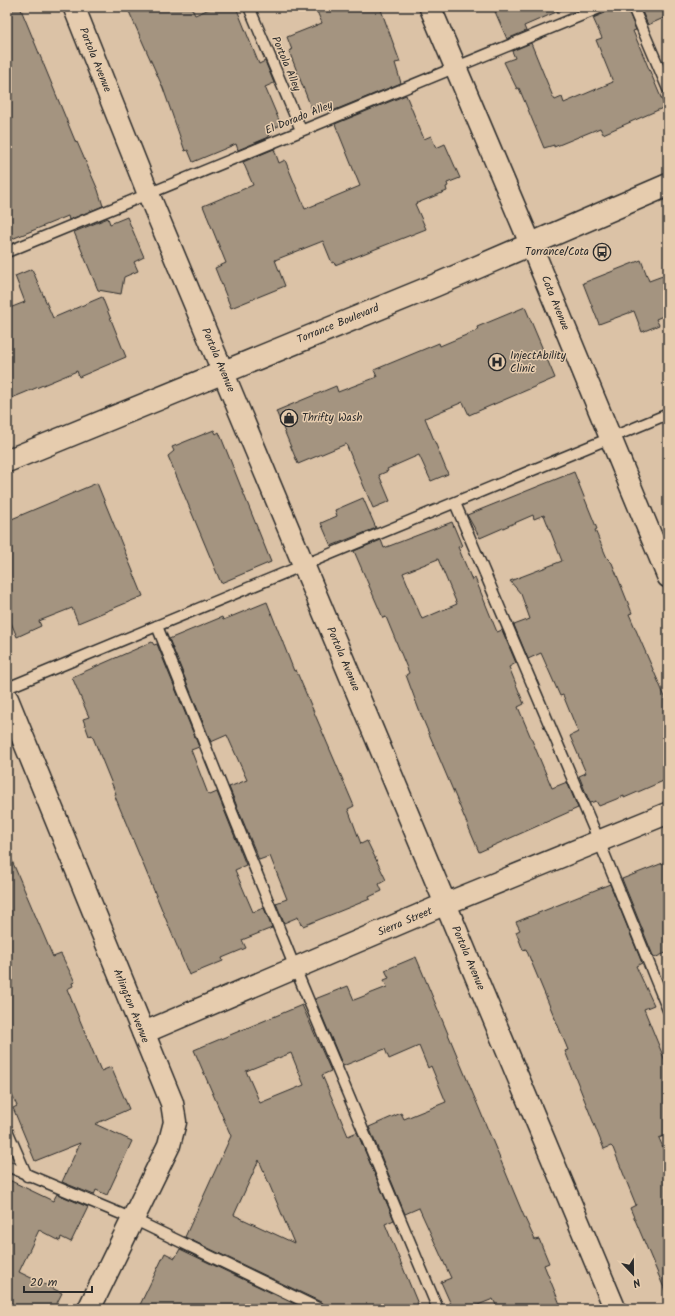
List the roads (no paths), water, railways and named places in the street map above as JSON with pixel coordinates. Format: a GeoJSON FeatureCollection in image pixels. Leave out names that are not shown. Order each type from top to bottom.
{"type":"FeatureCollection","features":[{"type":"Feature","properties":{"kind":"main road","name":"Torrance Boulevard"},"geometry":{"type":"LineString","coordinates":[[7,461],[531,245],[668,185]]}},
{"type":"Feature","properties":{"kind":"main road","name":"Arlington Avenue"},"geometry":{"type":"LineString","coordinates":[[7,699],[172,1103],[175,1122],[169,1145],[89,1309]]}},
{"type":"Feature","properties":{"kind":"street","name":"Portola Avenue"},"geometry":{"type":"LineString","coordinates":[[74,7],[148,193],[615,1309]]}},
{"type":"Feature","properties":{"kind":"street","name":"Cota Avenue"},"geometry":{"type":"LineString","coordinates":[[430,7],[531,245],[668,577]]}},
{"type":"Feature","properties":{"kind":"street","name":"Sierra Street"},"geometry":{"type":"LineString","coordinates":[[143,1033],[445,904],[668,812]]}},
{"type":"Feature","properties":{"kind":"lane","name":"Portola Alley"},"geometry":{"type":"LineString","coordinates":[[249,7],[301,130]]}},
{"type":"Feature","properties":{"kind":"lane","name":"El Dorado Alley"},"geometry":{"type":"LineString","coordinates":[[7,252],[602,7]]}},
{"type":"Feature","properties":{"kind":"lane"},"geometry":{"type":"LineString","coordinates":[[633,7],[668,89]]}},
{"type":"Feature","properties":{"kind":"lane"},"geometry":{"type":"LineString","coordinates":[[7,688],[668,414]]}},
{"type":"Feature","properties":{"kind":"lane"},"geometry":{"type":"LineString","coordinates":[[455,503],[599,841],[668,1010]]}},
{"type":"Feature","properties":{"kind":"lane"},"geometry":{"type":"LineString","coordinates":[[157,626],[295,968],[438,1309]]}},
{"type":"Feature","properties":{"kind":"lane"},"geometry":{"type":"LineString","coordinates":[[7,1130],[27,1176]]}},
{"type":"Feature","properties":{"kind":"lane"},"geometry":{"type":"LineString","coordinates":[[7,1166],[27,1176],[133,1219],[320,1309]]}},
{"type":"Feature","properties":{"kind":"place","name":"Torrance/Cota"},"geometry":{"type":"Point","coordinates":[602,252]}},
{"type":"Feature","properties":{"kind":"place","name":"InjectAbility Clinic"},"geometry":{"type":"Point","coordinates":[497,362]}},
{"type":"Feature","properties":{"kind":"place","name":"Thrifty Wash"},"geometry":{"type":"Point","coordinates":[289,418]}}]}
